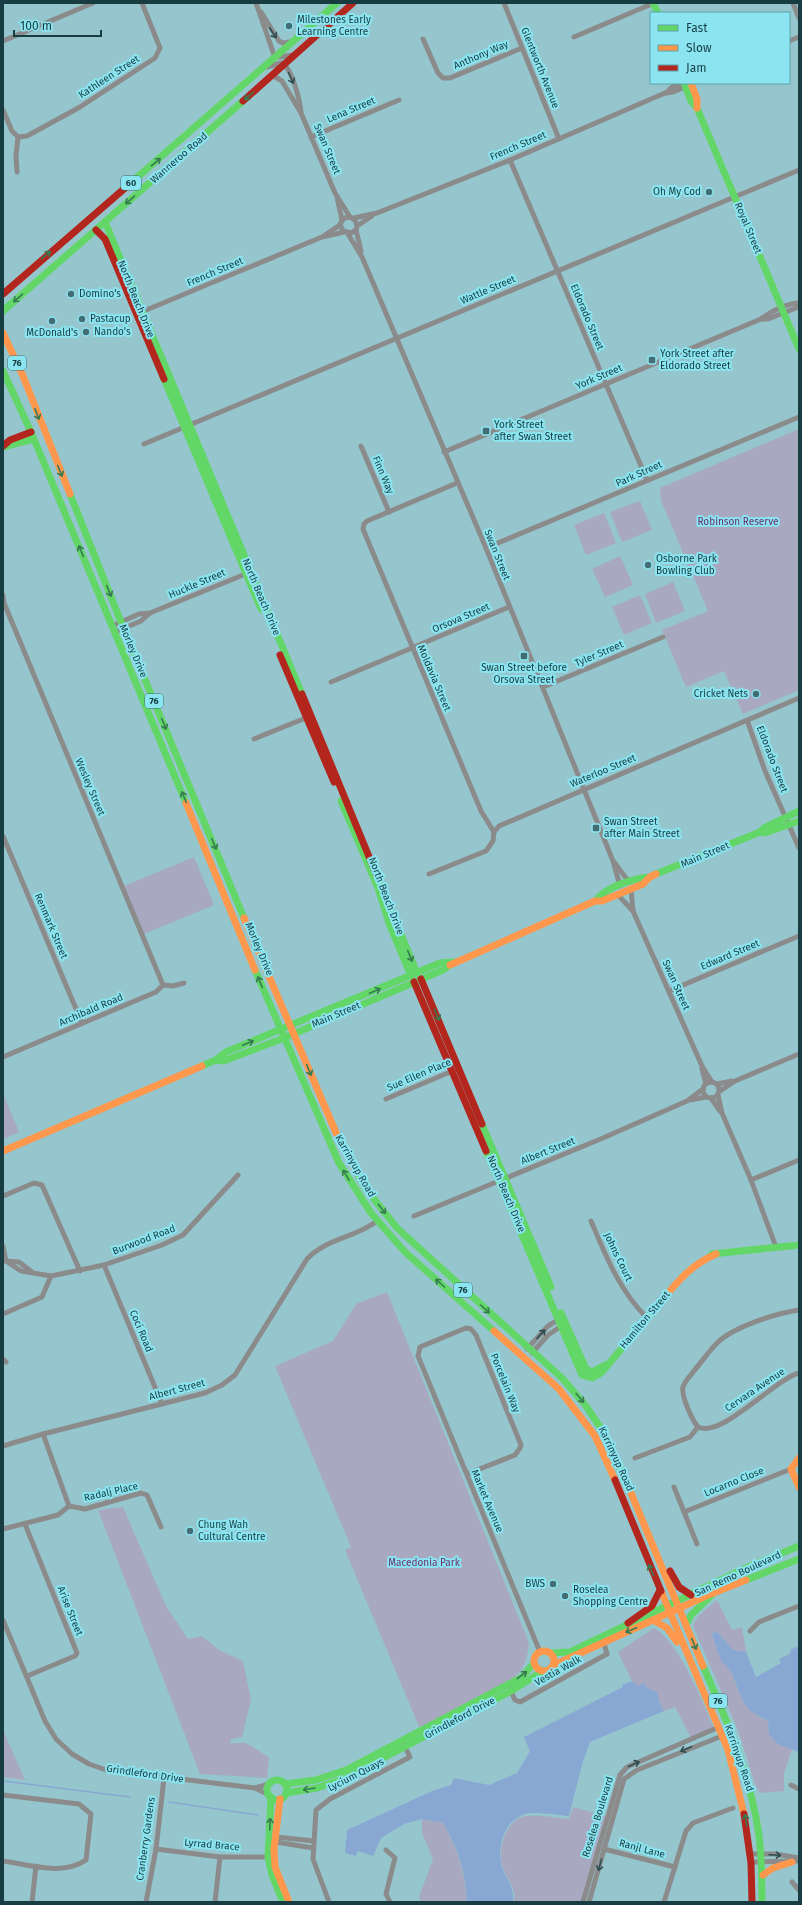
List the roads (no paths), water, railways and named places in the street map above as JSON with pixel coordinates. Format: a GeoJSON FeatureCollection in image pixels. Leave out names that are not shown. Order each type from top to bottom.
{"type":"FeatureCollection","features":[{"type":"Feature","properties":{"kind":"main road","name":"Wanneroo Road"},"geometry":{"type":"LineString","coordinates":[[3,294],[337,3]]}},
{"type":"Feature","properties":{"kind":"main road","name":"Wanneroo Road"},"geometry":{"type":"LineString","coordinates":[[3,311],[183,155],[353,3]]}},
{"type":"Feature","properties":{"kind":"main road"},"geometry":{"type":"LineString","coordinates":[[653,3],[658,12]]}},
{"type":"Feature","properties":{"kind":"main road","name":"Royal Street"},"geometry":{"type":"LineString","coordinates":[[687,84],[691,102],[697,108],[799,349]]}},
{"type":"Feature","properties":{"kind":"main road","name":"North Beach Drive"},"geometry":{"type":"LineString","coordinates":[[105,222],[139,313]]}},
{"type":"Feature","properties":{"kind":"main road","name":"North Beach Drive"},"geometry":{"type":"LineString","coordinates":[[96,230],[105,239],[139,313],[309,717],[378,888],[390,926],[416,977],[582,1368]]}},
{"type":"Feature","properties":{"kind":"main road","name":"Morley Drive"},"geometry":{"type":"LineString","coordinates":[[3,333],[23,376],[122,625],[294,1034]]}},
{"type":"Feature","properties":{"kind":"main road","name":"Morley Drive"},"geometry":{"type":"LineString","coordinates":[[3,371],[34,439],[284,1038]]}},
{"type":"Feature","properties":{"kind":"main road"},"geometry":{"type":"LineString","coordinates":[[23,376],[17,380],[15,389],[24,417]]}},
{"type":"Feature","properties":{"kind":"main road"},"geometry":{"type":"LineString","coordinates":[[3,447],[10,440],[31,432]]}},
{"type":"Feature","properties":{"kind":"main road"},"geometry":{"type":"LineString","coordinates":[[3,447],[34,439]]}},
{"type":"Feature","properties":{"kind":"main road","name":"Main Street"},"geometry":{"type":"LineString","coordinates":[[216,1060],[224,1061],[294,1034],[416,977],[440,963],[454,962],[595,901],[599,895],[620,891],[630,886],[643,884],[650,877],[760,832],[764,828],[799,811]]}},
{"type":"Feature","properties":{"kind":"main road","name":"Main Street"},"geometry":{"type":"LineString","coordinates":[[760,832],[765,833],[799,821]]}},
{"type":"Feature","properties":{"kind":"main road","name":"Main Street"},"geometry":{"type":"LineString","coordinates":[[3,1151],[216,1060],[220,1055],[280,1029],[416,977]]}},
{"type":"Feature","properties":{"kind":"main road","name":"Karrinyup Road"},"geometry":{"type":"LineString","coordinates":[[294,1034],[337,1135],[370,1194],[397,1228],[411,1242],[562,1378],[582,1399],[598,1421],[619,1464],[744,1765],[752,1795],[762,1858],[762,1902]]}},
{"type":"Feature","properties":{"kind":"main road","name":"Karrinyup Road"},"geometry":{"type":"LineString","coordinates":[[284,1038],[339,1163],[377,1221],[405,1252],[559,1389],[595,1436],[719,1727],[738,1786],[751,1854],[752,1902]]}},
{"type":"Feature","properties":{"kind":"main road","name":"Hamilton Street"},"geometry":{"type":"LineString","coordinates":[[582,1368],[586,1377],[593,1378],[601,1373],[680,1279],[700,1261],[716,1254],[799,1245]]}},
{"type":"Feature","properties":{"kind":"main road"},"geometry":{"type":"LineString","coordinates":[[799,1458],[791,1469],[799,1487]]}},
{"type":"Feature","properties":{"kind":"main road","name":"San Remo Boulevard"},"geometry":{"type":"LineString","coordinates":[[678,1605],[691,1595],[746,1568],[799,1546]]}},
{"type":"Feature","properties":{"kind":"main road"},"geometry":{"type":"LineString","coordinates":[[656,1552],[668,1568],[679,1587],[691,1595]]}},
{"type":"Feature","properties":{"kind":"main road"},"geometry":{"type":"LineString","coordinates":[[780,1555],[784,1565]]}},
{"type":"Feature","properties":{"kind":"main road","name":"San Remo Boulevard"},"geometry":{"type":"LineString","coordinates":[[678,1605],[714,1593],[799,1559]]}},
{"type":"Feature","properties":{"kind":"main road"},"geometry":{"type":"LineString","coordinates":[[746,1568],[750,1579]]}},
{"type":"Feature","properties":{"kind":"main road"},"geometry":{"type":"LineString","coordinates":[[570,1654],[540,1652],[536,1656],[534,1662],[537,1668],[543,1671],[549,1670],[570,1654],[628,1624],[652,1606],[660,1590]]}},
{"type":"Feature","properties":{"kind":"main road"},"geometry":{"type":"LineString","coordinates":[[686,1625],[691,1615],[714,1593]]}},
{"type":"Feature","properties":{"kind":"main road"},"geometry":{"type":"LineString","coordinates":[[628,1624],[678,1605]]}},
{"type":"Feature","properties":{"kind":"main road"},"geometry":{"type":"LineString","coordinates":[[603,1638],[653,1620],[668,1609]]}},
{"type":"Feature","properties":{"kind":"main road"},"geometry":{"type":"LineString","coordinates":[[653,1620],[660,1622],[672,1632],[680,1649],[693,1666]]}},
{"type":"Feature","properties":{"kind":"main road"},"geometry":{"type":"LineString","coordinates":[[550,1653],[554,1658],[554,1665]]}},
{"type":"Feature","properties":{"kind":"main road","name":"Grindleford Drive"},"geometry":{"type":"LineString","coordinates":[[509,1688],[522,1677],[534,1662]]}},
{"type":"Feature","properties":{"kind":"main road","name":"Grindleford Drive"},"geometry":{"type":"LineString","coordinates":[[269,1784],[277,1780],[285,1784],[308,1782],[332,1777],[403,1744],[543,1671]]}},
{"type":"Feature","properties":{"kind":"main road","name":"Grindleford Drive"},"geometry":{"type":"LineString","coordinates":[[286,1793],[329,1785],[368,1767],[403,1744]]}},
{"type":"Feature","properties":{"kind":"main road"},"geometry":{"type":"LineString","coordinates":[[269,1784],[267,1789],[270,1796],[268,1857],[272,1875],[283,1902]]}},
{"type":"Feature","properties":{"kind":"main road"},"geometry":{"type":"LineString","coordinates":[[285,1784],[286,1793],[280,1799],[275,1867],[289,1902]]}},
{"type":"Feature","properties":{"kind":"main road","name":"Grindleford Drive"},"geometry":{"type":"LineString","coordinates":[[270,1796],[280,1799]]}},
{"type":"Feature","properties":{"kind":"main road"},"geometry":{"type":"LineString","coordinates":[[763,1875],[773,1868],[796,1862]]}},
{"type":"Feature","properties":{"kind":"street"},"geometry":{"type":"LineString","coordinates":[[3,41],[93,3]]}},
{"type":"Feature","properties":{"kind":"street","name":"Kathleen Street"},"geometry":{"type":"LineString","coordinates":[[18,137],[27,136],[80,107],[155,58],[160,48],[142,3]]}},
{"type":"Feature","properties":{"kind":"street"},"geometry":{"type":"LineString","coordinates":[[256,3],[276,57],[295,54]]}},
{"type":"Feature","properties":{"kind":"street","name":"Glentworth Avenue"},"geometry":{"type":"LineString","coordinates":[[504,3],[559,139]]}},
{"type":"Feature","properties":{"kind":"street"},"geometry":{"type":"LineString","coordinates":[[574,37],[653,3]]}},
{"type":"Feature","properties":{"kind":"street"},"geometry":{"type":"LineString","coordinates":[[793,3],[799,18]]}},
{"type":"Feature","properties":{"kind":"street"},"geometry":{"type":"LineString","coordinates":[[259,10],[279,40],[287,43],[296,40]]}},
{"type":"Feature","properties":{"kind":"street","name":"Anthony Way"},"geometry":{"type":"LineString","coordinates":[[423,39],[438,73],[443,78],[450,78],[522,48]]}},
{"type":"Feature","properties":{"kind":"street"},"geometry":{"type":"LineString","coordinates":[[264,68],[284,64]]}},
{"type":"Feature","properties":{"kind":"street","name":"Swan Street"},"geometry":{"type":"LineString","coordinates":[[284,64],[300,100],[301,113]]}},
{"type":"Feature","properties":{"kind":"street","name":"Swan Street"},"geometry":{"type":"LineString","coordinates":[[272,75],[282,81],[301,113],[336,193],[352,218],[356,228],[362,257]]}},
{"type":"Feature","properties":{"kind":"street","name":"French Street"},"geometry":{"type":"LineString","coordinates":[[322,237],[341,222],[352,218],[377,213],[510,160],[687,84]]}},
{"type":"Feature","properties":{"kind":"street","name":"Lena Street"},"geometry":{"type":"LineString","coordinates":[[311,137],[398,100]]}},
{"type":"Feature","properties":{"kind":"street"},"geometry":{"type":"LineString","coordinates":[[3,110],[12,131],[18,137],[16,156],[17,172]]}},
{"type":"Feature","properties":{"kind":"street","name":"Eldorado Street"},"geometry":{"type":"LineString","coordinates":[[510,160],[647,480]]}},
{"type":"Feature","properties":{"kind":"street","name":"Wattle Street"},"geometry":{"type":"LineString","coordinates":[[144,444],[799,170]]}},
{"type":"Feature","properties":{"kind":"street","name":"Swan Street"},"geometry":{"type":"LineString","coordinates":[[336,193],[341,222],[346,233],[362,257],[486,548],[508,607],[543,687],[613,860],[620,891],[633,911],[702,1066],[719,1093]]}},
{"type":"Feature","properties":{"kind":"street","name":"French Street"},"geometry":{"type":"LineString","coordinates":[[139,313],[322,237],[346,233],[356,228],[377,213]]}},
{"type":"Feature","properties":{"kind":"street","name":"York Street"},"geometry":{"type":"LineString","coordinates":[[444,452],[761,319],[768,319],[783,310],[796,308],[799,304]]}},
{"type":"Feature","properties":{"kind":"street","name":"Park Street"},"geometry":{"type":"LineString","coordinates":[[486,548],[799,417]]}},
{"type":"Feature","properties":{"kind":"street","name":"Finn Way"},"geometry":{"type":"LineString","coordinates":[[361,446],[389,512]]}},
{"type":"Feature","properties":{"kind":"street"},"geometry":{"type":"LineString","coordinates":[[389,512],[457,483]]}},
{"type":"Feature","properties":{"kind":"street","name":"Moldavia Street"},"geometry":{"type":"LineString","coordinates":[[389,512],[367,521],[364,524],[363,529],[481,811],[494,832]]}},
{"type":"Feature","properties":{"kind":"street","name":"Huckle Street"},"geometry":{"type":"LineString","coordinates":[[113,629],[139,614],[150,613],[248,572]]}},
{"type":"Feature","properties":{"kind":"street","name":"Wesley Street"},"geometry":{"type":"LineString","coordinates":[[3,595],[4,603],[163,985]]}},
{"type":"Feature","properties":{"kind":"street","name":"Orsova Street"},"geometry":{"type":"LineString","coordinates":[[331,682],[412,649],[508,607]]}},
{"type":"Feature","properties":{"kind":"street","name":"Tyler Street"},"geometry":{"type":"LineString","coordinates":[[543,687],[663,637]]}},
{"type":"Feature","properties":{"kind":"street","name":"Waterloo Street"},"geometry":{"type":"LineString","coordinates":[[494,832],[500,826],[584,789],[799,698]]}},
{"type":"Feature","properties":{"kind":"street"},"geometry":{"type":"LineString","coordinates":[[254,740],[309,717]]}},
{"type":"Feature","properties":{"kind":"street","name":"Eldorado Street"},"geometry":{"type":"LineString","coordinates":[[747,720],[766,771],[799,848]]}},
{"type":"Feature","properties":{"kind":"street"},"geometry":{"type":"LineString","coordinates":[[429,874],[486,851],[490,847],[493,840],[494,832]]}},
{"type":"Feature","properties":{"kind":"street","name":"Renmark Street"},"geometry":{"type":"LineString","coordinates":[[3,836],[82,1023]]}},
{"type":"Feature","properties":{"kind":"street","name":"Swan Street"},"geometry":{"type":"LineString","coordinates":[[613,860],[630,886],[633,911]]}},
{"type":"Feature","properties":{"kind":"street","name":"Edward Street"},"geometry":{"type":"LineString","coordinates":[[668,991],[799,936]]}},
{"type":"Feature","properties":{"kind":"street","name":"Archibald Road"},"geometry":{"type":"LineString","coordinates":[[3,1057],[156,992],[163,985],[172,986],[184,983]]}},
{"type":"Feature","properties":{"kind":"street"},"geometry":{"type":"LineString","coordinates":[[776,1247],[751,1180],[722,1113],[719,1093],[735,1081],[799,1054]]}},
{"type":"Feature","properties":{"kind":"street","name":"Swan Street"},"geometry":{"type":"LineString","coordinates":[[702,1066],[704,1087],[708,1098]]}},
{"type":"Feature","properties":{"kind":"street","name":"Sue Ellen Place"},"geometry":{"type":"LineString","coordinates":[[386,1099],[456,1070]]}},
{"type":"Feature","properties":{"kind":"street"},"geometry":{"type":"LineString","coordinates":[[714,1083],[735,1081]]}},
{"type":"Feature","properties":{"kind":"street","name":"Albert Street"},"geometry":{"type":"LineString","coordinates":[[414,1216],[603,1138],[687,1100],[704,1087],[714,1083]]}},
{"type":"Feature","properties":{"kind":"street","name":"Albert Street"},"geometry":{"type":"LineString","coordinates":[[687,1100],[708,1098],[719,1093]]}},
{"type":"Feature","properties":{"kind":"street"},"geometry":{"type":"LineString","coordinates":[[708,1098],[722,1113]]}},
{"type":"Feature","properties":{"kind":"street"},"geometry":{"type":"LineString","coordinates":[[751,1180],[799,1160]]}},
{"type":"Feature","properties":{"kind":"street","name":"Burwood Road"},"geometry":{"type":"LineString","coordinates":[[4,1260],[20,1262],[33,1273],[51,1276],[104,1265],[162,1245],[183,1235],[238,1176]]}},
{"type":"Feature","properties":{"kind":"street"},"geometry":{"type":"LineString","coordinates":[[3,1196],[34,1183],[42,1185],[80,1271]]}},
{"type":"Feature","properties":{"kind":"street","name":"Albert Street"},"geometry":{"type":"LineString","coordinates":[[3,1446],[42,1434],[208,1392],[222,1385],[235,1375],[307,1259],[316,1250],[326,1244],[369,1226],[377,1221]]}},
{"type":"Feature","properties":{"kind":"street","name":"Johns Court"},"geometry":{"type":"LineString","coordinates":[[591,1221],[616,1279],[646,1318]]}},
{"type":"Feature","properties":{"kind":"street"},"geometry":{"type":"LineString","coordinates":[[3,1246],[4,1260]]}},
{"type":"Feature","properties":{"kind":"street","name":"Coci Road"},"geometry":{"type":"LineString","coordinates":[[104,1265],[162,1404]]}},
{"type":"Feature","properties":{"kind":"street"},"geometry":{"type":"LineString","coordinates":[[3,1314],[42,1297],[51,1276]]}},
{"type":"Feature","properties":{"kind":"street"},"geometry":{"type":"LineString","coordinates":[[635,1458],[690,1437],[698,1427],[688,1406],[683,1388],[689,1377],[718,1342],[730,1334],[777,1314],[799,1310]]}},
{"type":"Feature","properties":{"kind":"street"},"geometry":{"type":"LineString","coordinates":[[524,1358],[548,1326],[562,1321]]}},
{"type":"Feature","properties":{"kind":"street","name":"Porcelain Way"},"geometry":{"type":"LineString","coordinates":[[418,1356],[420,1347],[466,1328],[474,1332],[482,1349],[521,1444],[515,1455],[467,1474]]}},
{"type":"Feature","properties":{"kind":"street","name":"Market Avenue"},"geometry":{"type":"LineString","coordinates":[[418,1356],[540,1652]]}},
{"type":"Feature","properties":{"kind":"street","name":"Cervara Avenue"},"geometry":{"type":"LineString","coordinates":[[698,1427],[706,1429],[736,1416],[767,1392],[799,1373]]}},
{"type":"Feature","properties":{"kind":"street"},"geometry":{"type":"LineString","coordinates":[[3,1529],[58,1515],[69,1506],[42,1434]]}},
{"type":"Feature","properties":{"kind":"street","name":"Locarno Close"},"geometry":{"type":"LineString","coordinates":[[684,1512],[791,1469]]}},
{"type":"Feature","properties":{"kind":"street"},"geometry":{"type":"LineString","coordinates":[[674,1487],[697,1544]]}},
{"type":"Feature","properties":{"kind":"street","name":"Radalj Place"},"geometry":{"type":"LineString","coordinates":[[69,1506],[85,1509],[141,1493],[147,1495],[161,1527]]}},
{"type":"Feature","properties":{"kind":"street","name":"Arise Street"},"geometry":{"type":"LineString","coordinates":[[25,1524],[77,1653],[75,1656],[26,1676]]}},
{"type":"Feature","properties":{"kind":"street"},"geometry":{"type":"LineString","coordinates":[[750,1631],[759,1622],[799,1606]]}},
{"type":"Feature","properties":{"kind":"street","name":"Grindleford Drive"},"geometry":{"type":"LineString","coordinates":[[3,1620],[45,1721],[56,1739],[72,1754],[89,1764],[106,1770],[255,1788],[270,1796]]}},
{"type":"Feature","properties":{"kind":"street","name":"Vestia Walk"},"geometry":{"type":"LineString","coordinates":[[509,1688],[517,1702],[520,1702],[607,1654],[608,1651],[603,1638]]}},
{"type":"Feature","properties":{"kind":"street","name":"Roselea Boulevard"},"geometry":{"type":"LineString","coordinates":[[583,1902],[620,1775],[623,1771],[634,1764],[719,1727]]}},
{"type":"Feature","properties":{"kind":"street","name":"Roselea Boulevard"},"geometry":{"type":"LineString","coordinates":[[589,1902],[622,1785],[628,1775],[677,1753],[722,1736]]}},
{"type":"Feature","properties":{"kind":"street","name":"Lycium Quays"},"geometry":{"type":"LineString","coordinates":[[329,1902],[313,1860],[316,1810],[330,1798],[410,1757],[403,1744]]}},
{"type":"Feature","properties":{"kind":"street","name":"Cranberry Gardens"},"geometry":{"type":"LineString","coordinates":[[146,1902],[156,1849],[164,1778]]}},
{"type":"Feature","properties":{"kind":"street","name":"Grindleford Drive"},"geometry":{"type":"LineString","coordinates":[[255,1788],[269,1784]]}},
{"type":"Feature","properties":{"kind":"street"},"geometry":{"type":"LineString","coordinates":[[791,1785],[799,1789]]}},
{"type":"Feature","properties":{"kind":"street"},"geometry":{"type":"LineString","coordinates":[[3,1795],[79,1804],[91,1814],[86,1860],[77,1866],[60,1869],[3,1861]]}},
{"type":"Feature","properties":{"kind":"street"},"geometry":{"type":"LineString","coordinates":[[664,1902],[686,1831],[693,1823],[733,1808]]}},
{"type":"Feature","properties":{"kind":"street"},"geometry":{"type":"LineString","coordinates":[[276,1839],[314,1841]]}},
{"type":"Feature","properties":{"kind":"street"},"geometry":{"type":"LineString","coordinates":[[276,1839],[313,1848]]}},
{"type":"Feature","properties":{"kind":"street","name":"Lyrrad Brace"},"geometry":{"type":"LineString","coordinates":[[156,1849],[220,1857],[268,1857]]}},
{"type":"Feature","properties":{"kind":"street","name":"Ranjl Lane"},"geometry":{"type":"LineString","coordinates":[[604,1849],[675,1867]]}},
{"type":"Feature","properties":{"kind":"street"},"geometry":{"type":"LineString","coordinates":[[386,1850],[394,1858],[386,1894],[390,1902]]}},
{"type":"Feature","properties":{"kind":"street"},"geometry":{"type":"LineString","coordinates":[[751,1854],[762,1858],[796,1862]]}},
{"type":"Feature","properties":{"kind":"street"},"geometry":{"type":"LineString","coordinates":[[215,1902],[220,1857]]}},
{"type":"Feature","properties":{"kind":"street"},"geometry":{"type":"LineString","coordinates":[[752,1862],[762,1858],[799,1858]]}},
{"type":"Feature","properties":{"kind":"street"},"geometry":{"type":"LineString","coordinates":[[32,1902],[36,1866]]}},
{"type":"Feature","properties":{"kind":"street"},"geometry":{"type":"LineString","coordinates":[[792,1882],[799,1890]]}},
{"type":"Feature","properties":{"kind":"water"},"geometry":{"type":"Polygon","coordinates":[[[716,1631],[733,1650],[746,1652],[756,1677],[781,1663],[779,1659],[791,1653],[790,1650],[799,1646],[799,1752],[778,1744],[769,1734],[768,1721],[749,1710],[741,1697],[732,1673],[720,1659],[712,1634],[716,1631]]]}},
{"type":"Feature","properties":{"kind":"water"},"geometry":{"type":"Polygon","coordinates":[[[632,1681],[638,1686],[643,1683],[649,1689],[657,1692],[660,1704],[664,1711],[590,1742],[583,1761],[569,1816],[530,1813],[518,1817],[507,1828],[501,1843],[500,1859],[511,1887],[513,1902],[467,1902],[463,1870],[457,1852],[443,1823],[422,1819],[404,1824],[381,1838],[373,1856],[358,1851],[356,1856],[345,1853],[347,1830],[432,1791],[451,1785],[454,1778],[489,1785],[517,1773],[530,1751],[524,1737],[632,1681]]]}},
{"type":"Feature","properties":{"kind":"waterway"},"geometry":{"type":"LineString","coordinates":[[3,1781],[130,1797]]}},
{"type":"Feature","properties":{"kind":"waterway"},"geometry":{"type":"LineString","coordinates":[[169,1802],[258,1815]]}},
{"type":"Feature","properties":{"kind":"place","name":"Milestones Early Learning Centre"},"geometry":{"type":"Point","coordinates":[289,26]}},
{"type":"Feature","properties":{"kind":"place","name":"Oh My Cod"},"geometry":{"type":"Point","coordinates":[709,192]}},
{"type":"Feature","properties":{"kind":"place","name":"Domino's"},"geometry":{"type":"Point","coordinates":[71,294]}},
{"type":"Feature","properties":{"kind":"place","name":"Pastacup"},"geometry":{"type":"Point","coordinates":[82,319]}},
{"type":"Feature","properties":{"kind":"place","name":"McDonald's"},"geometry":{"type":"Point","coordinates":[52,321]}},
{"type":"Feature","properties":{"kind":"place","name":"Nando's"},"geometry":{"type":"Point","coordinates":[86,332]}},
{"type":"Feature","properties":{"kind":"place","name":"York Street after Eldorado Street"},"geometry":{"type":"Point","coordinates":[652,360]}},
{"type":"Feature","properties":{"kind":"place","name":"York Street after Swan Street"},"geometry":{"type":"Point","coordinates":[486,431]}},
{"type":"Feature","properties":{"kind":"place","name":"Osborne Park Bowling Club"},"geometry":{"type":"Point","coordinates":[648,565]}},
{"type":"Feature","properties":{"kind":"place","name":"Swan Street before Orsova Street"},"geometry":{"type":"Point","coordinates":[524,656]}},
{"type":"Feature","properties":{"kind":"place","name":"Cricket Nets"},"geometry":{"type":"Point","coordinates":[756,694]}},
{"type":"Feature","properties":{"kind":"place","name":"Swan Street after Main Street"},"geometry":{"type":"Point","coordinates":[596,828]}},
{"type":"Feature","properties":{"kind":"place","name":"Chung Wah Cultural Centre"},"geometry":{"type":"Point","coordinates":[190,1531]}},
{"type":"Feature","properties":{"kind":"place","name":"BWS"},"geometry":{"type":"Point","coordinates":[553,1584]}},
{"type":"Feature","properties":{"kind":"place","name":"Roselea Shopping Centre"},"geometry":{"type":"Point","coordinates":[565,1596]}},
{"type":"Feature","properties":{"kind":"park label","name":"Robinson Reserve"},"geometry":{"type":"Point","coordinates":[738,522]}},
{"type":"Feature","properties":{"kind":"park label","name":"Macedonia Park"},"geometry":{"type":"Point","coordinates":[424,1563]}}]}
